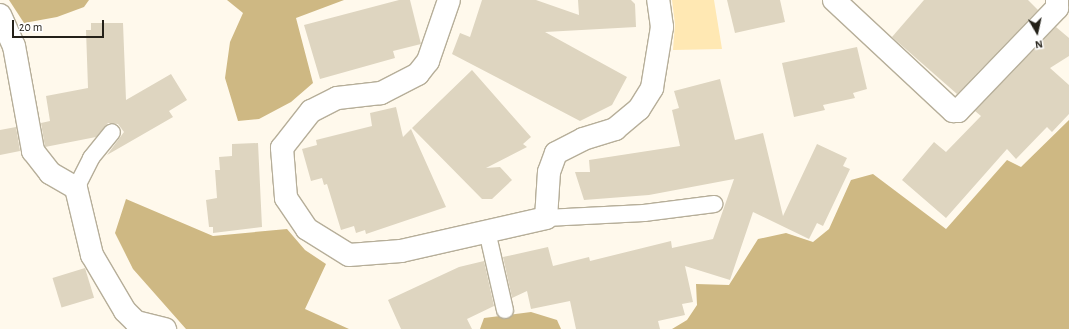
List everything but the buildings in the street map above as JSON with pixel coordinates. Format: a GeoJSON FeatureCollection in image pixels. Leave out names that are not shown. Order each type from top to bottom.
{"type":"FeatureCollection","features":[{"type":"Feature","properties":{"kind":"street"},"geometry":{"type":"LineString","coordinates":[[450,0],[428,61],[418,74],[381,93],[337,98],[311,111],[294,130],[282,148],[285,190],[307,229],[349,255],[401,251],[546,218],[549,172],[556,153],[583,139],[615,129],[639,109],[652,88],[662,27],[658,0]]}},
{"type":"Feature","properties":{"kind":"street"},"geometry":{"type":"LineString","coordinates":[[840,2],[953,110],[958,111],[1057,8],[1057,0]]}},
{"type":"Feature","properties":{"kind":"street"},"geometry":{"type":"LineString","coordinates":[[0,15],[14,46],[33,151],[50,173],[76,188],[92,255],[125,311],[136,322],[164,329]]}},
{"type":"Feature","properties":{"kind":"lane"},"geometry":{"type":"LineString","coordinates":[[76,188],[91,158],[112,132]]}},
{"type":"Feature","properties":{"kind":"lane"},"geometry":{"type":"LineString","coordinates":[[546,218],[644,213],[714,204]]}},
{"type":"Feature","properties":{"kind":"lane"},"geometry":{"type":"LineString","coordinates":[[487,231],[505,310]]}},
{"type":"Feature","properties":{"kind":"shaded area"},"geometry":{"type":"Polygon","coordinates":[[[9,0],[89,0],[84,7],[57,17],[24,23],[9,0]]]}},
{"type":"Feature","properties":{"kind":"shaded area"},"geometry":{"type":"Polygon","coordinates":[[[227,0],[344,0],[296,18],[313,83],[291,102],[259,119],[238,121],[225,78],[230,42],[243,13],[227,0]]]}},
{"type":"Feature","properties":{"kind":"shaded area"},"geometry":{"type":"Polygon","coordinates":[[[672,0],[714,0],[722,49],[673,50],[675,24],[672,0]]]}},
{"type":"Feature","properties":{"kind":"shaded area"},"geometry":{"type":"Polygon","coordinates":[[[1069,120],[1069,329],[672,329],[687,320],[697,305],[696,284],[729,285],[758,239],[786,233],[813,242],[829,229],[851,180],[873,174],[946,229],[1007,160],[1021,167],[1069,120]]]}},
{"type":"Feature","properties":{"kind":"shaded area"},"geometry":{"type":"Polygon","coordinates":[[[126,199],[213,236],[287,229],[305,250],[326,264],[305,309],[349,329],[186,329],[133,269],[115,233],[126,199]]]}},
{"type":"Feature","properties":{"kind":"shaded area"},"geometry":{"type":"Polygon","coordinates":[[[531,312],[557,320],[561,329],[480,329],[484,318],[531,312]]]}}]}
